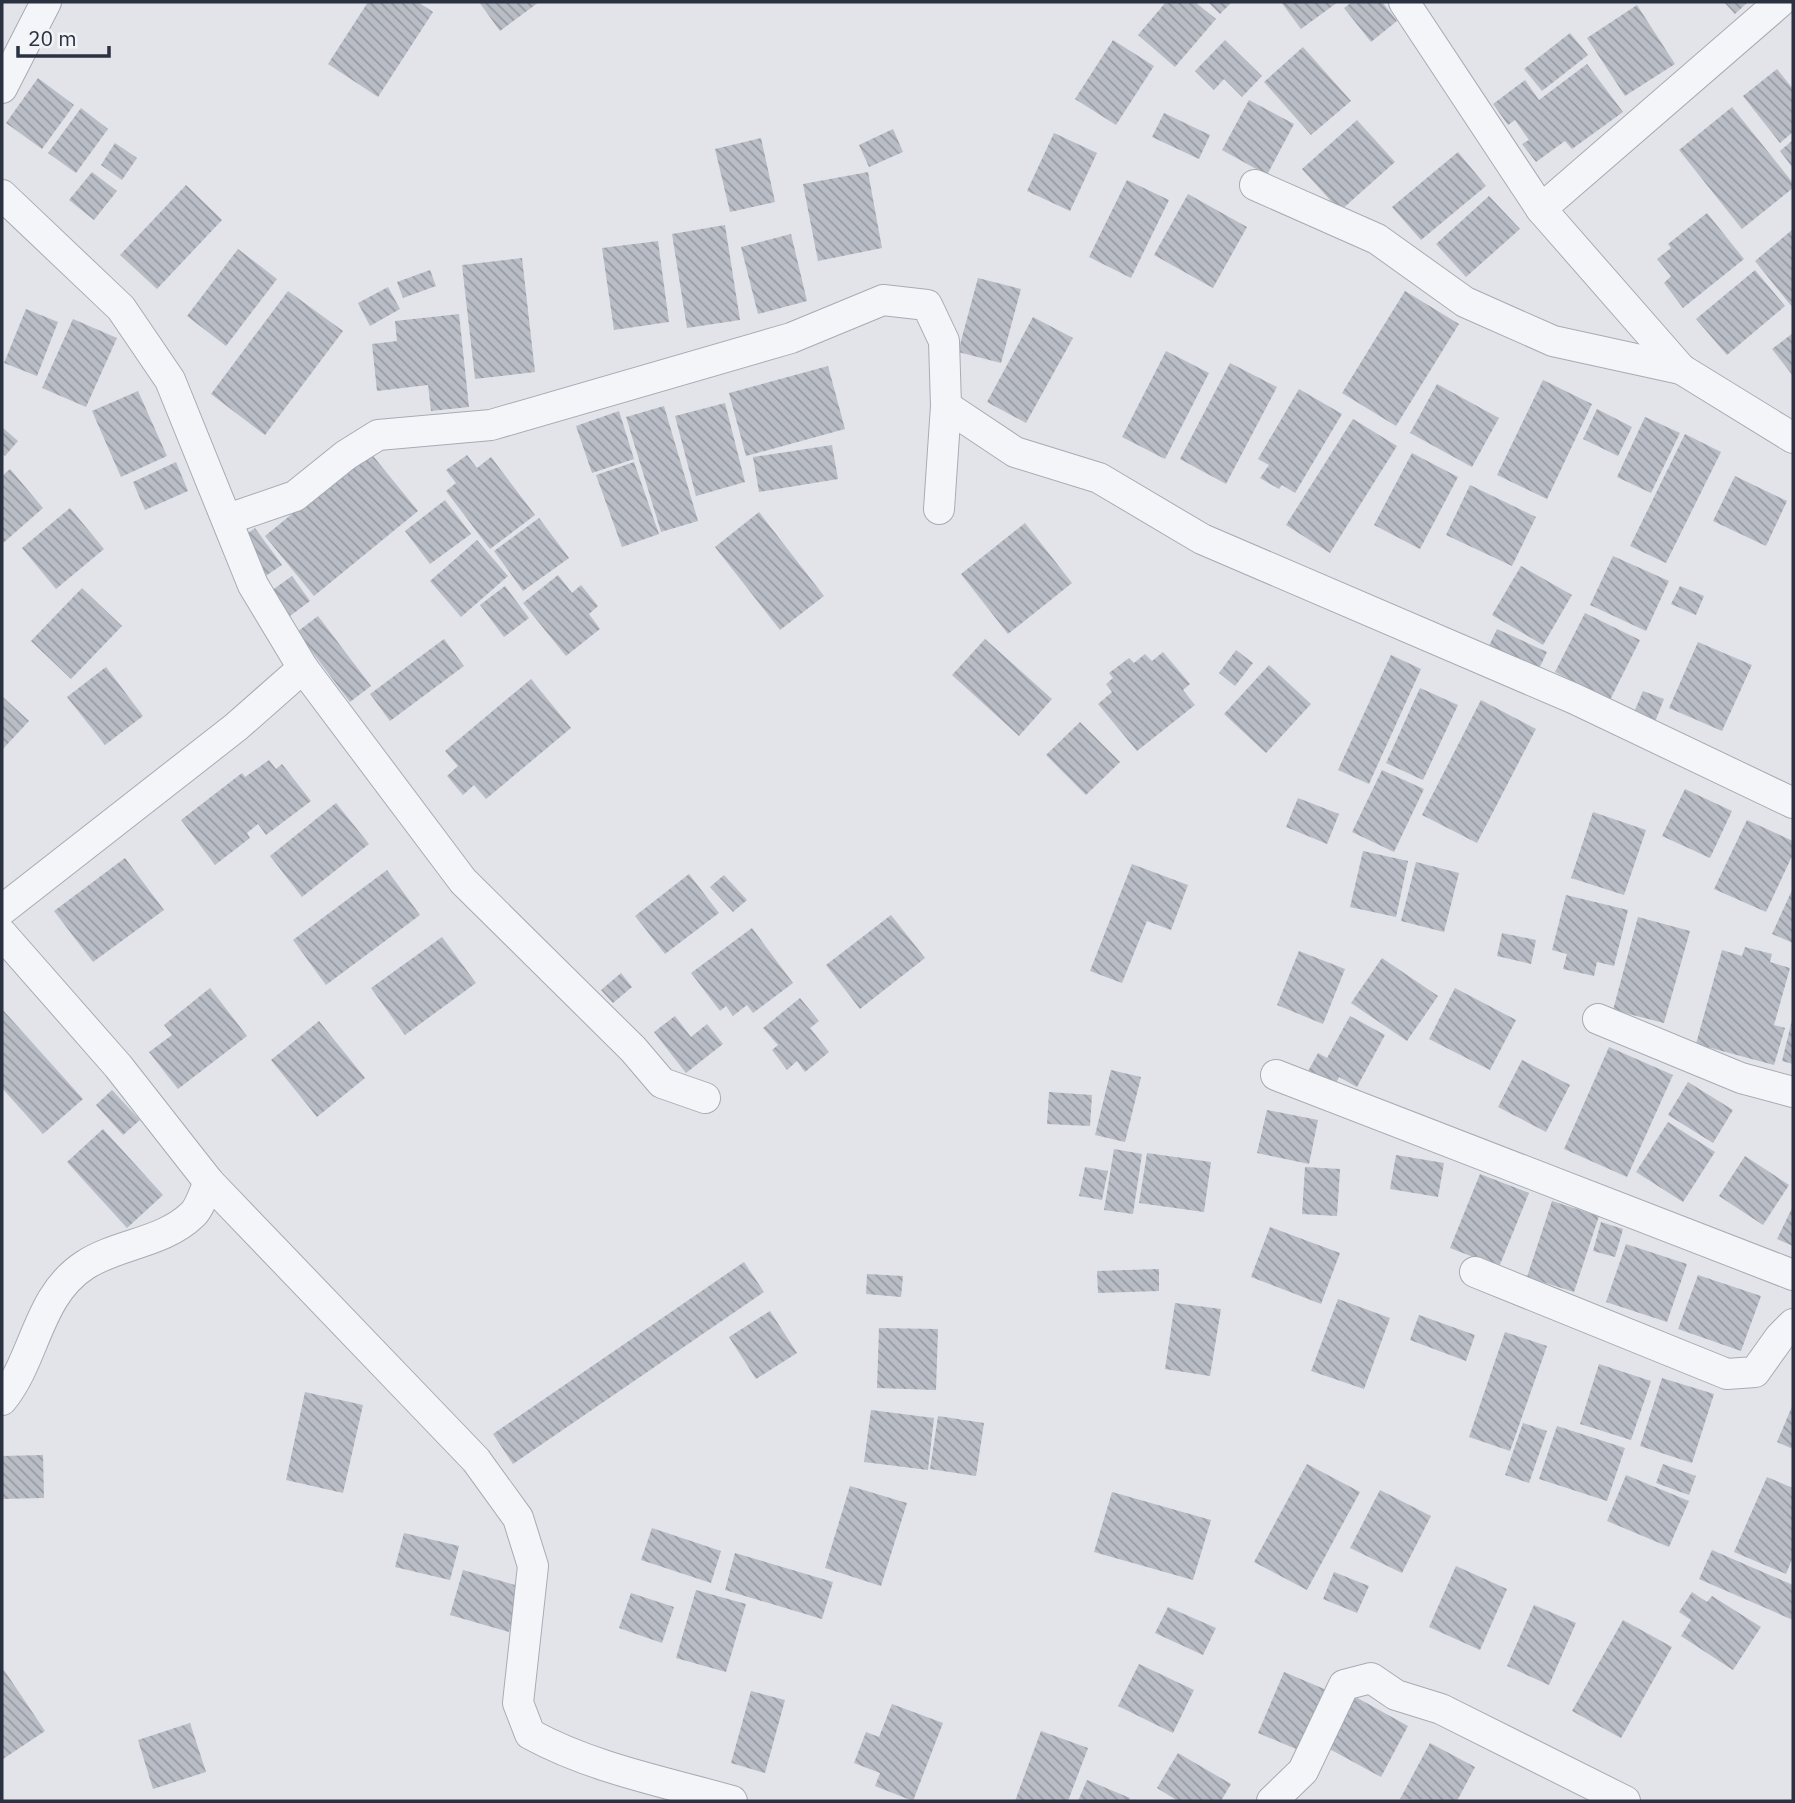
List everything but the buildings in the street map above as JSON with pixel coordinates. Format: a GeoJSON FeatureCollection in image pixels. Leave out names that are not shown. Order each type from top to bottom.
{"type":"FeatureCollection","features":[{"type":"Feature","properties":{"kind":"street"},"geometry":{"type":"LineString","coordinates":[[2,88],[46,2]]}},
{"type":"Feature","properties":{"kind":"street"},"geometry":{"type":"LineString","coordinates":[[1404,2],[1541,209],[1681,369],[1793,438]]}},
{"type":"Feature","properties":{"kind":"street"},"geometry":{"type":"LineString","coordinates":[[1541,209],[1780,2]]}},
{"type":"Feature","properties":{"kind":"street"},"geometry":{"type":"LineString","coordinates":[[1255,185],[1377,239],[1465,302],[1553,341],[1681,369]]}},
{"type":"Feature","properties":{"kind":"street"},"geometry":{"type":"LineString","coordinates":[[2,195],[121,308],[170,380],[253,585],[303,668],[463,881],[633,1049],[662,1083],[705,1098]]}},
{"type":"Feature","properties":{"kind":"street"},"geometry":{"type":"LineString","coordinates":[[228,519],[295,496],[378,435],[491,425],[791,338],[883,300],[927,305],[944,341],[946,406],[939,509]]}},
{"type":"Feature","properties":{"kind":"street"},"geometry":{"type":"LineString","coordinates":[[946,406],[1015,452],[1099,478],[1202,539],[1575,699],[1793,803]]}},
{"type":"Feature","properties":{"kind":"street"},"geometry":{"type":"LineString","coordinates":[[2,910],[236,727],[303,668]]}},
{"type":"Feature","properties":{"kind":"street"},"geometry":{"type":"LineString","coordinates":[[2,934],[118,1066],[209,1182],[476,1460],[518,1518],[533,1566],[518,1703],[530,1734],[581,1756],[732,1801]]}},
{"type":"Feature","properties":{"kind":"street"},"geometry":{"type":"LineString","coordinates":[[1598,1020],[1741,1078],[1793,1092]]}},
{"type":"Feature","properties":{"kind":"street"},"geometry":{"type":"LineString","coordinates":[[1276,1075],[1793,1275]]}},
{"type":"Feature","properties":{"kind":"street"},"geometry":{"type":"LineString","coordinates":[[2,1401],[17,1380],[47,1304],[58,1288],[85,1265],[173,1228],[193,1214],[209,1182]]}},
{"type":"Feature","properties":{"kind":"street"},"geometry":{"type":"LineString","coordinates":[[1475,1272],[1727,1374],[1755,1372],[1780,1337],[1793,1324]]}},
{"type":"Feature","properties":{"kind":"street"},"geometry":{"type":"LineString","coordinates":[[1272,1801],[1303,1771],[1344,1685],[1371,1678],[1396,1695],[1441,1709],[1625,1801]]}}]}
